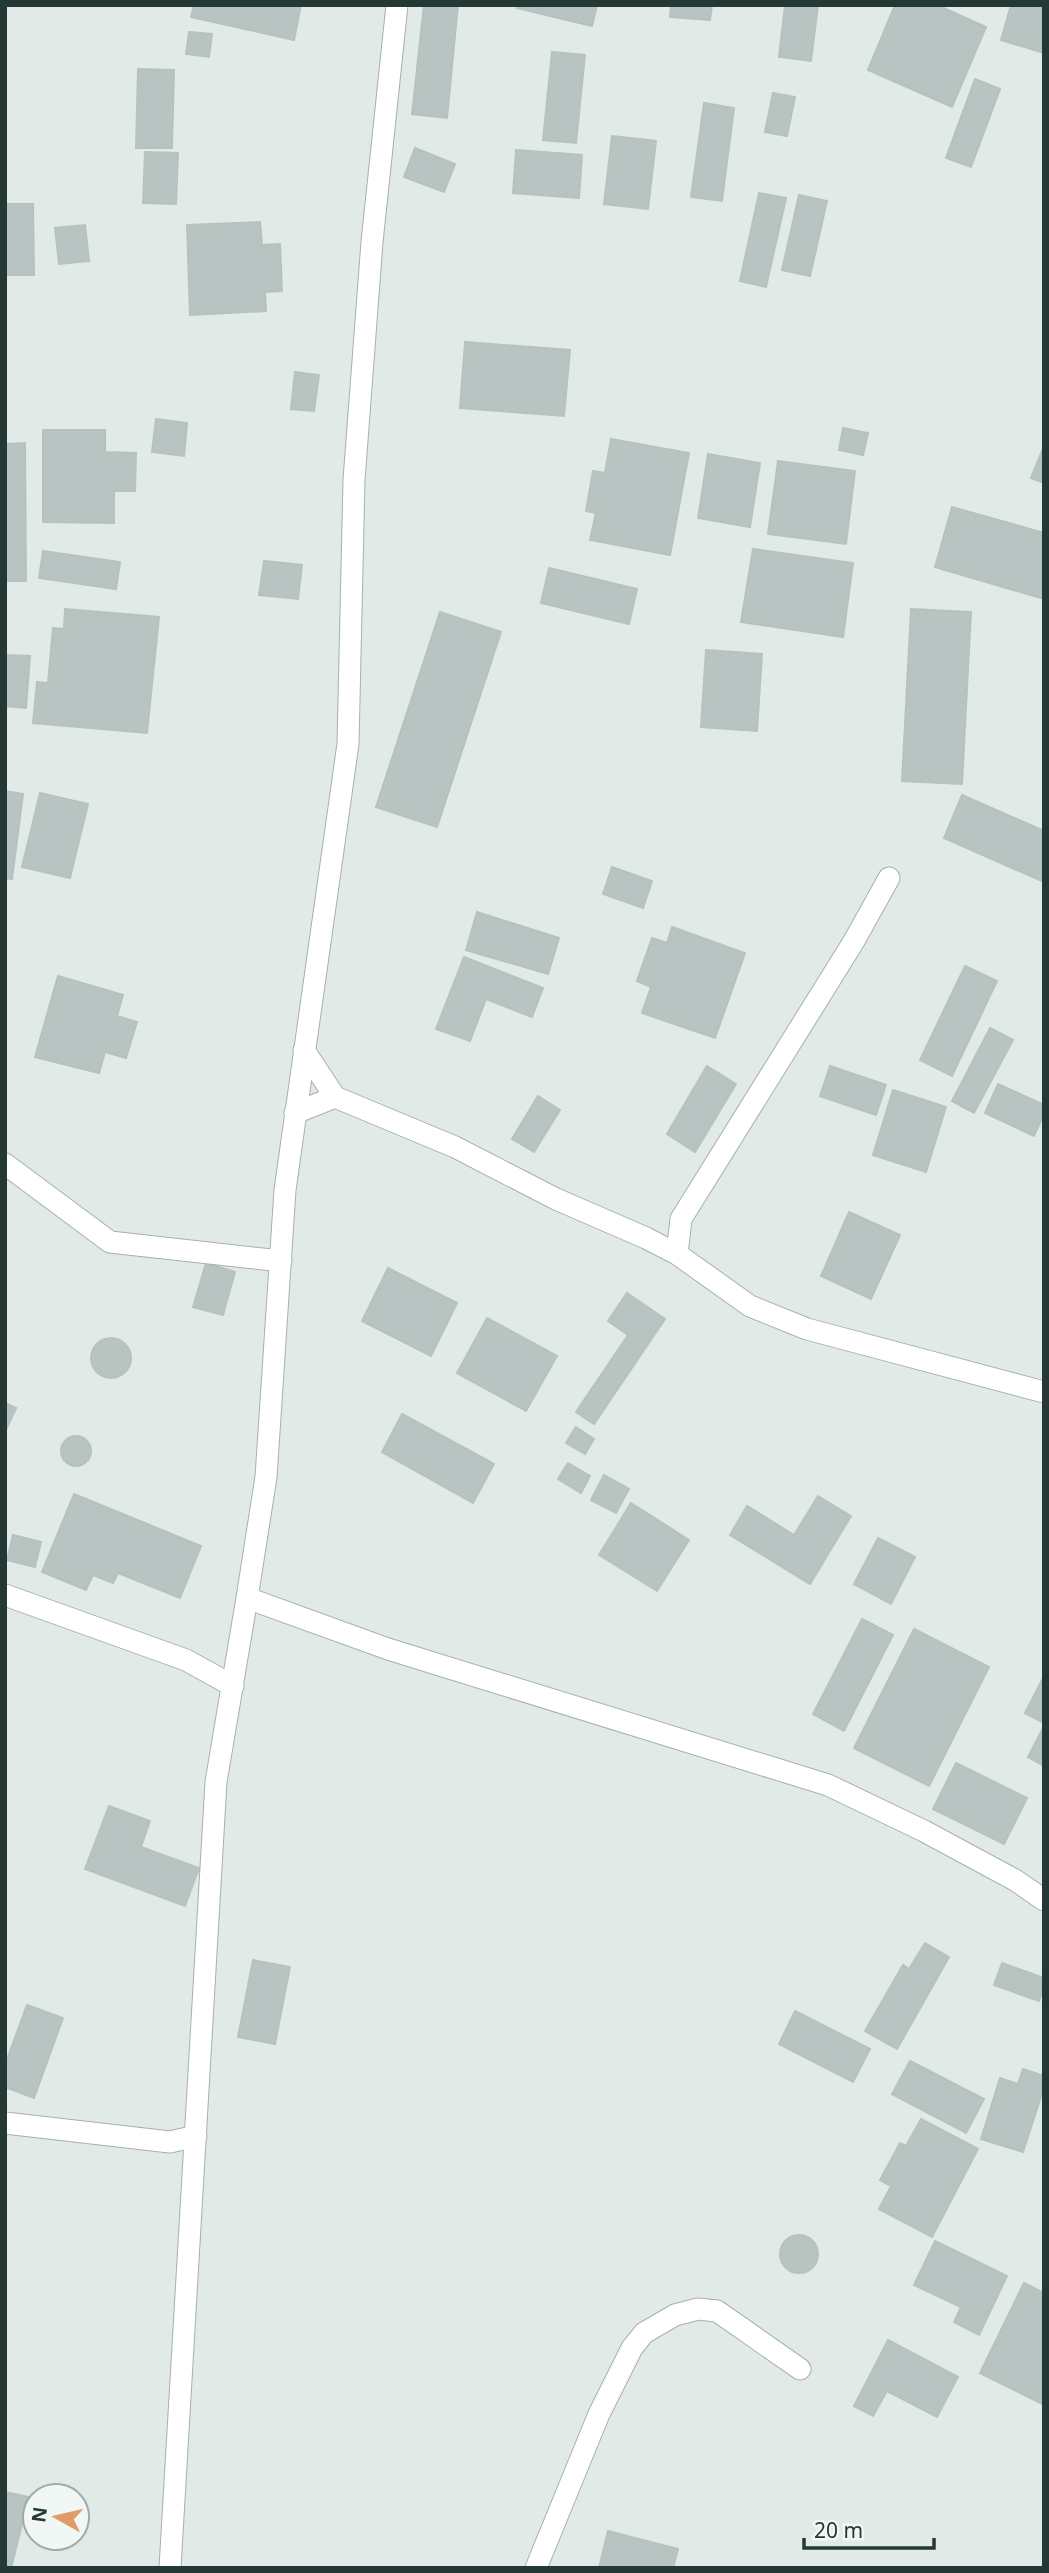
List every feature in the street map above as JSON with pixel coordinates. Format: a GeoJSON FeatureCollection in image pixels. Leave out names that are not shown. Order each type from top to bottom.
{"type":"FeatureCollection","features":[{"type":"Feature","properties":{"kind":"street"},"geometry":{"type":"LineString","coordinates":[[170,2568],[216,1782],[266,1477],[285,1190],[348,744],[355,467],[372,242],[397,5]]}},
{"type":"Feature","properties":{"kind":"street"},"geometry":{"type":"LineString","coordinates":[[677,1254],[681,1219],[854,941],[889,878]]}},
{"type":"Feature","properties":{"kind":"street"},"geometry":{"type":"LineString","coordinates":[[304,1050],[335,1097],[455,1147],[556,1199],[646,1238],[677,1254],[750,1306],[807,1329],[1044,1392]]}},
{"type":"Feature","properties":{"kind":"street"},"geometry":{"type":"LineString","coordinates":[[295,1112],[335,1097]]}},
{"type":"Feature","properties":{"kind":"street"},"geometry":{"type":"LineString","coordinates":[[5,1164],[110,1242],[281,1261]]}},
{"type":"Feature","properties":{"kind":"street"},"geometry":{"type":"LineString","coordinates":[[646,1238],[681,1219]]}},
{"type":"Feature","properties":{"kind":"street"},"geometry":{"type":"LineString","coordinates":[[5,1595],[186,1660],[233,1686]]}},
{"type":"Feature","properties":{"kind":"street"},"geometry":{"type":"LineString","coordinates":[[247,1598],[388,1648],[828,1784],[924,1830],[1044,1899]]}},
{"type":"Feature","properties":{"kind":"street"},"geometry":{"type":"LineString","coordinates":[[5,2123],[170,2142],[196,2136]]}},
{"type":"Feature","properties":{"kind":"street"},"geometry":{"type":"LineString","coordinates":[[536,2568],[599,2414],[632,2348],[643,2333],[675,2315],[698,2309],[717,2311],[800,2369]]}},
{"type":"Feature","properties":{"kind":"building"},"geometry":{"type":"Polygon","coordinates":[[[194,5],[301,5],[294,40],[191,17],[194,5]]]}},
{"type":"Feature","properties":{"kind":"building"},"geometry":{"type":"Polygon","coordinates":[[[424,5],[458,5],[447,118],[412,114],[424,5]]]}},
{"type":"Feature","properties":{"kind":"building"},"geometry":{"type":"Polygon","coordinates":[[[518,5],[597,5],[592,26],[517,8],[518,5]]]}},
{"type":"Feature","properties":{"kind":"building"},"geometry":{"type":"Polygon","coordinates":[[[671,5],[712,5],[710,20],[670,17],[671,5]]]}},
{"type":"Feature","properties":{"kind":"building"},"geometry":{"type":"Polygon","coordinates":[[[785,5],[818,5],[811,61],[779,57],[785,5]]]}},
{"type":"Feature","properties":{"kind":"building"},"geometry":{"type":"Polygon","coordinates":[[[895,5],[937,5],[986,27],[952,107],[868,70],[895,5]]]}},
{"type":"Feature","properties":{"kind":"building"},"geometry":{"type":"Polygon","coordinates":[[[1011,5],[1044,5],[1044,53],[1001,40],[1011,5]]]}},
{"type":"Feature","properties":{"kind":"building"},"geometry":{"type":"Polygon","coordinates":[[[189,32],[212,34],[209,57],[186,54],[189,32]]]}},
{"type":"Feature","properties":{"kind":"building"},"geometry":{"type":"Polygon","coordinates":[[[552,52],[585,55],[576,143],[543,140],[552,52]]]}},
{"type":"Feature","properties":{"kind":"building"},"geometry":{"type":"Polygon","coordinates":[[[138,69],[174,70],[172,148],[136,148],[138,69]]]}},
{"type":"Feature","properties":{"kind":"building"},"geometry":{"type":"Polygon","coordinates":[[[975,79],[1000,89],[971,167],[946,158],[975,79]]]}},
{"type":"Feature","properties":{"kind":"building"},"geometry":{"type":"Polygon","coordinates":[[[773,93],[795,97],[787,136],[765,132],[773,93]]]}},
{"type":"Feature","properties":{"kind":"building"},"geometry":{"type":"Polygon","coordinates":[[[704,103],[734,108],[722,201],[691,197],[704,103]]]}},
{"type":"Feature","properties":{"kind":"building"},"geometry":{"type":"Polygon","coordinates":[[[612,136],[656,141],[648,209],[604,204],[612,136]]]}},
{"type":"Feature","properties":{"kind":"building"},"geometry":{"type":"Polygon","coordinates":[[[415,148],[455,164],[444,192],[404,177],[415,148]]]}},
{"type":"Feature","properties":{"kind":"building"},"geometry":{"type":"Polygon","coordinates":[[[516,150],[582,155],[579,198],[513,193],[516,150]]]}},
{"type":"Feature","properties":{"kind":"building"},"geometry":{"type":"Polygon","coordinates":[[[145,152],[178,153],[176,204],[143,203],[145,152]]]}},
{"type":"Feature","properties":{"kind":"building"},"geometry":{"type":"Polygon","coordinates":[[[759,193],[786,198],[766,287],[740,281],[759,193]]]}},
{"type":"Feature","properties":{"kind":"building"},"geometry":{"type":"Polygon","coordinates":[[[799,195],[827,201],[810,276],[782,270],[799,195]]]}},
{"type":"Feature","properties":{"kind":"building"},"geometry":{"type":"Polygon","coordinates":[[[5,204],[33,204],[34,275],[5,275],[5,204]]]}},
{"type":"Feature","properties":{"kind":"building"},"geometry":{"type":"Polygon","coordinates":[[[260,222],[262,245],[280,244],[282,291],[265,292],[266,311],[190,315],[187,225],[260,222]]]}},
{"type":"Feature","properties":{"kind":"building"},"geometry":{"type":"Polygon","coordinates":[[[85,225],[89,261],[59,264],[55,228],[85,225]]]}},
{"type":"Feature","properties":{"kind":"building"},"geometry":{"type":"Polygon","coordinates":[[[465,342],[570,350],[564,416],[460,408],[465,342]]]}},
{"type":"Feature","properties":{"kind":"building"},"geometry":{"type":"Polygon","coordinates":[[[295,372],[319,375],[314,411],[291,409],[295,372]]]}},
{"type":"Feature","properties":{"kind":"building"},"geometry":{"type":"Polygon","coordinates":[[[156,419],[187,423],[184,456],[152,452],[156,419]]]}},
{"type":"Feature","properties":{"kind":"building"},"geometry":{"type":"Polygon","coordinates":[[[843,428],[868,433],[863,455],[839,450],[843,428]]]}},
{"type":"Feature","properties":{"kind":"building"},"geometry":{"type":"Polygon","coordinates":[[[43,430],[105,430],[105,452],[136,453],[135,491],[114,491],[114,523],[43,522],[43,430]]]}},
{"type":"Feature","properties":{"kind":"building"},"geometry":{"type":"Polygon","coordinates":[[[611,439],[689,453],[670,555],[590,540],[596,513],[586,511],[593,471],[605,473],[611,439]]]}},
{"type":"Feature","properties":{"kind":"building"},"geometry":{"type":"Polygon","coordinates":[[[25,443],[26,581],[5,581],[5,444],[25,443]]]}},
{"type":"Feature","properties":{"kind":"building"},"geometry":{"type":"Polygon","coordinates":[[[1044,446],[1044,483],[1031,478],[1044,446]]]}},
{"type":"Feature","properties":{"kind":"building"},"geometry":{"type":"Polygon","coordinates":[[[708,454],[760,463],[750,527],[698,518],[708,454]]]}},
{"type":"Feature","properties":{"kind":"building"},"geometry":{"type":"Polygon","coordinates":[[[778,461],[855,471],[846,544],[768,534],[778,461]]]}},
{"type":"Feature","properties":{"kind":"building"},"geometry":{"type":"Polygon","coordinates":[[[952,507],[1044,533],[1044,599],[935,567],[952,507]]]}},
{"type":"Feature","properties":{"kind":"building"},"geometry":{"type":"Polygon","coordinates":[[[753,549],[853,563],[843,637],[741,622],[753,549]]]}},
{"type":"Feature","properties":{"kind":"building"},"geometry":{"type":"Polygon","coordinates":[[[43,551],[120,562],[116,589],[39,578],[43,551]]]}},
{"type":"Feature","properties":{"kind":"building"},"geometry":{"type":"Polygon","coordinates":[[[264,561],[302,565],[298,599],[259,595],[264,561]]]}},
{"type":"Feature","properties":{"kind":"building"},"geometry":{"type":"Polygon","coordinates":[[[549,568],[637,589],[629,624],[541,603],[549,568]]]}},
{"type":"Feature","properties":{"kind":"building"},"geometry":{"type":"Polygon","coordinates":[[[65,609],[159,617],[147,733],[33,723],[37,682],[48,683],[53,628],[64,629],[65,609]]]}},
{"type":"Feature","properties":{"kind":"building"},"geometry":{"type":"Polygon","coordinates":[[[911,609],[971,612],[962,784],[902,781],[911,609]]]}},
{"type":"Feature","properties":{"kind":"building"},"geometry":{"type":"Polygon","coordinates":[[[440,612],[501,632],[437,827],[376,807],[440,612]]]}},
{"type":"Feature","properties":{"kind":"building"},"geometry":{"type":"Polygon","coordinates":[[[706,650],[762,654],[757,731],[701,727],[706,650]]]}},
{"type":"Feature","properties":{"kind":"building"},"geometry":{"type":"Polygon","coordinates":[[[5,655],[30,656],[26,708],[5,706],[5,655]]]}},
{"type":"Feature","properties":{"kind":"building"},"geometry":{"type":"Polygon","coordinates":[[[5,791],[23,794],[12,879],[5,878],[5,791]]]}},
{"type":"Feature","properties":{"kind":"building"},"geometry":{"type":"Polygon","coordinates":[[[40,793],[88,804],[70,878],[22,867],[40,793]]]}},
{"type":"Feature","properties":{"kind":"building"},"geometry":{"type":"Polygon","coordinates":[[[962,795],[1044,831],[1044,882],[944,838],[962,795]]]}},
{"type":"Feature","properties":{"kind":"building"},"geometry":{"type":"Polygon","coordinates":[[[612,867],[652,881],[643,908],[603,894],[612,867]]]}},
{"type":"Feature","properties":{"kind":"building"},"geometry":{"type":"Polygon","coordinates":[[[477,912],[559,938],[548,974],[466,950],[477,912]]]}},
{"type":"Feature","properties":{"kind":"building"},"geometry":{"type":"Polygon","coordinates":[[[672,927],[745,953],[715,1038],[642,1013],[651,987],[637,981],[652,938],[667,943],[672,927]]]}},
{"type":"Feature","properties":{"kind":"building"},"geometry":{"type":"Polygon","coordinates":[[[464,957],[543,988],[532,1017],[486,999],[470,1041],[436,1029],[464,957]]]}},
{"type":"Feature","properties":{"kind":"building"},"geometry":{"type":"Polygon","coordinates":[[[965,966],[997,981],[952,1076],[920,1060],[965,966]]]}},
{"type":"Feature","properties":{"kind":"building"},"geometry":{"type":"Polygon","coordinates":[[[58,976],[123,995],[117,1016],[137,1022],[126,1058],[105,1052],[99,1073],[35,1057],[58,976]]]}},
{"type":"Feature","properties":{"kind":"building"},"geometry":{"type":"Polygon","coordinates":[[[990,1028],[1013,1040],[974,1113],[952,1101],[990,1028]]]}},
{"type":"Feature","properties":{"kind":"building"},"geometry":{"type":"Polygon","coordinates":[[[707,1066],[736,1084],[695,1152],[667,1134],[707,1066]]]}},
{"type":"Feature","properties":{"kind":"building"},"geometry":{"type":"Polygon","coordinates":[[[830,1066],[886,1085],[876,1115],[820,1096],[830,1066]]]}},
{"type":"Feature","properties":{"kind":"building"},"geometry":{"type":"Polygon","coordinates":[[[998,1084],[1044,1105],[1044,1114],[1034,1136],[985,1113],[998,1084]]]}},
{"type":"Feature","properties":{"kind":"building"},"geometry":{"type":"Polygon","coordinates":[[[893,1090],[946,1107],[926,1172],[873,1155],[893,1090]]]}},
{"type":"Feature","properties":{"kind":"building"},"geometry":{"type":"Polygon","coordinates":[[[538,1096],[560,1110],[534,1152],[512,1139],[538,1096]]]}},
{"type":"Feature","properties":{"kind":"building"},"geometry":{"type":"Polygon","coordinates":[[[849,1212],[900,1235],[871,1299],[821,1276],[849,1212]]]}},
{"type":"Feature","properties":{"kind":"building"},"geometry":{"type":"Polygon","coordinates":[[[206,1263],[235,1272],[223,1315],[193,1307],[206,1263]]]}},
{"type":"Feature","properties":{"kind":"building"},"geometry":{"type":"Polygon","coordinates":[[[388,1268],[457,1303],[431,1356],[362,1321],[388,1268]]]}},
{"type":"Feature","properties":{"kind":"building"},"geometry":{"type":"Polygon","coordinates":[[[627,1293],[665,1319],[594,1424],[576,1412],[628,1335],[608,1321],[627,1293]]]}},
{"type":"Feature","properties":{"kind":"building"},"geometry":{"type":"Polygon","coordinates":[[[487,1318],[557,1356],[526,1411],[457,1373],[487,1318]]]}},
{"type":"Feature","properties":{"kind":"building"},"geometry":{"type":"Polygon","coordinates":[[[111,1338],[119,1339],[125,1344],[130,1350],[130,1366],[125,1372],[119,1377],[111,1378],[103,1377],[97,1372],[92,1366],[91,1358],[92,1350],[97,1344],[103,1339],[111,1338]]]}},
{"type":"Feature","properties":{"kind":"building"},"geometry":{"type":"Polygon","coordinates":[[[5,1403],[16,1408],[5,1432],[5,1403]]]}},
{"type":"Feature","properties":{"kind":"building"},"geometry":{"type":"Polygon","coordinates":[[[402,1414],[494,1464],[473,1503],[382,1452],[402,1414]]]}},
{"type":"Feature","properties":{"kind":"building"},"geometry":{"type":"Polygon","coordinates":[[[576,1427],[594,1439],[585,1454],[566,1443],[576,1427]]]}},
{"type":"Feature","properties":{"kind":"building"},"geometry":{"type":"Polygon","coordinates":[[[76,1436],[87,1440],[91,1451],[87,1462],[76,1466],[65,1462],[61,1451],[65,1440],[76,1436]]]}},
{"type":"Feature","properties":{"kind":"building"},"geometry":{"type":"Polygon","coordinates":[[[568,1463],[590,1476],[581,1493],[558,1479],[568,1463]]]}},
{"type":"Feature","properties":{"kind":"building"},"geometry":{"type":"Polygon","coordinates":[[[604,1475],[629,1489],[616,1513],[591,1500],[604,1475]]]}},
{"type":"Feature","properties":{"kind":"building"},"geometry":{"type":"Polygon","coordinates":[[[74,1494],[201,1546],[180,1598],[118,1573],[113,1583],[93,1575],[86,1590],[42,1572],[74,1494]]]}},
{"type":"Feature","properties":{"kind":"building"},"geometry":{"type":"Polygon","coordinates":[[[818,1496],[851,1516],[810,1584],[730,1535],[747,1506],[794,1535],[818,1496]]]}},
{"type":"Feature","properties":{"kind":"building"},"geometry":{"type":"Polygon","coordinates":[[[631,1503],[689,1540],[657,1591],[599,1555],[631,1503]]]}},
{"type":"Feature","properties":{"kind":"building"},"geometry":{"type":"Polygon","coordinates":[[[13,1535],[41,1542],[35,1567],[7,1560],[13,1535]]]}},
{"type":"Feature","properties":{"kind":"building"},"geometry":{"type":"Polygon","coordinates":[[[878,1538],[915,1557],[891,1604],[854,1584],[878,1538]]]}},
{"type":"Feature","properties":{"kind":"building"},"geometry":{"type":"Polygon","coordinates":[[[862,1619],[893,1635],[844,1731],[813,1714],[862,1619]]]}},
{"type":"Feature","properties":{"kind":"building"},"geometry":{"type":"Polygon","coordinates":[[[914,1629],[989,1667],[929,1786],[854,1748],[914,1629]]]}},
{"type":"Feature","properties":{"kind":"building"},"geometry":{"type":"Polygon","coordinates":[[[1042,1680],[1044,1681],[1044,1723],[1025,1713],[1042,1680]]]}},
{"type":"Feature","properties":{"kind":"building"},"geometry":{"type":"Polygon","coordinates":[[[1044,1726],[1044,1766],[1028,1757],[1044,1726]]]}},
{"type":"Feature","properties":{"kind":"building"},"geometry":{"type":"Polygon","coordinates":[[[956,1763],[1027,1798],[1004,1844],[933,1809],[956,1763]]]}},
{"type":"Feature","properties":{"kind":"building"},"geometry":{"type":"Polygon","coordinates":[[[109,1806],[150,1821],[141,1847],[199,1868],[185,1906],[85,1869],[109,1806]]]}},
{"type":"Feature","properties":{"kind":"building"},"geometry":{"type":"Polygon","coordinates":[[[925,1943],[949,1957],[897,2049],[865,2031],[903,1965],[909,1969],[925,1943]]]}},
{"type":"Feature","properties":{"kind":"building"},"geometry":{"type":"Polygon","coordinates":[[[253,1960],[290,1967],[275,2044],[238,2037],[253,1960]]]}},
{"type":"Feature","properties":{"kind":"building"},"geometry":{"type":"Polygon","coordinates":[[[1002,1963],[1044,1978],[1039,2001],[994,1985],[1002,1963]]]}},
{"type":"Feature","properties":{"kind":"building"},"geometry":{"type":"Polygon","coordinates":[[[27,2005],[63,2018],[34,2098],[5,2087],[5,2065],[27,2005]]]}},
{"type":"Feature","properties":{"kind":"building"},"geometry":{"type":"Polygon","coordinates":[[[795,2011],[870,2049],[853,2082],[779,2044],[795,2011]]]}},
{"type":"Feature","properties":{"kind":"building"},"geometry":{"type":"Polygon","coordinates":[[[910,2061],[984,2099],[966,2133],[892,2094],[910,2061]]]}},
{"type":"Feature","properties":{"kind":"building"},"geometry":{"type":"Polygon","coordinates":[[[1023,2069],[1044,2076],[1044,2087],[1023,2152],[981,2139],[1000,2078],[1018,2084],[1023,2069]]]}},
{"type":"Feature","properties":{"kind":"building"},"geometry":{"type":"Polygon","coordinates":[[[921,2119],[978,2149],[932,2237],[879,2209],[891,2186],[880,2180],[900,2143],[906,2146],[921,2119]]]}},
{"type":"Feature","properties":{"kind":"building"},"geometry":{"type":"Polygon","coordinates":[[[799,2235],[812,2241],[818,2254],[812,2267],[799,2273],[786,2267],[780,2254],[786,2241],[799,2235]]]}},
{"type":"Feature","properties":{"kind":"building"},"geometry":{"type":"Polygon","coordinates":[[[935,2241],[1007,2276],[979,2335],[954,2322],[961,2307],[914,2285],[935,2241]]]}},
{"type":"Feature","properties":{"kind":"building"},"geometry":{"type":"Polygon","coordinates":[[[1024,2283],[1044,2293],[1044,2405],[980,2373],[1024,2283]]]}},
{"type":"Feature","properties":{"kind":"building"},"geometry":{"type":"Polygon","coordinates":[[[888,2340],[958,2377],[937,2417],[887,2391],[873,2416],[854,2406],[888,2340]]]}},
{"type":"Feature","properties":{"kind":"building"},"geometry":{"type":"Polygon","coordinates":[[[5,2492],[21,2495],[21,2529],[11,2568],[5,2568],[5,2492]]]}},
{"type":"Feature","properties":{"kind":"building"},"geometry":{"type":"Polygon","coordinates":[[[608,2531],[678,2549],[673,2568],[599,2568],[608,2531]]]}}]}
